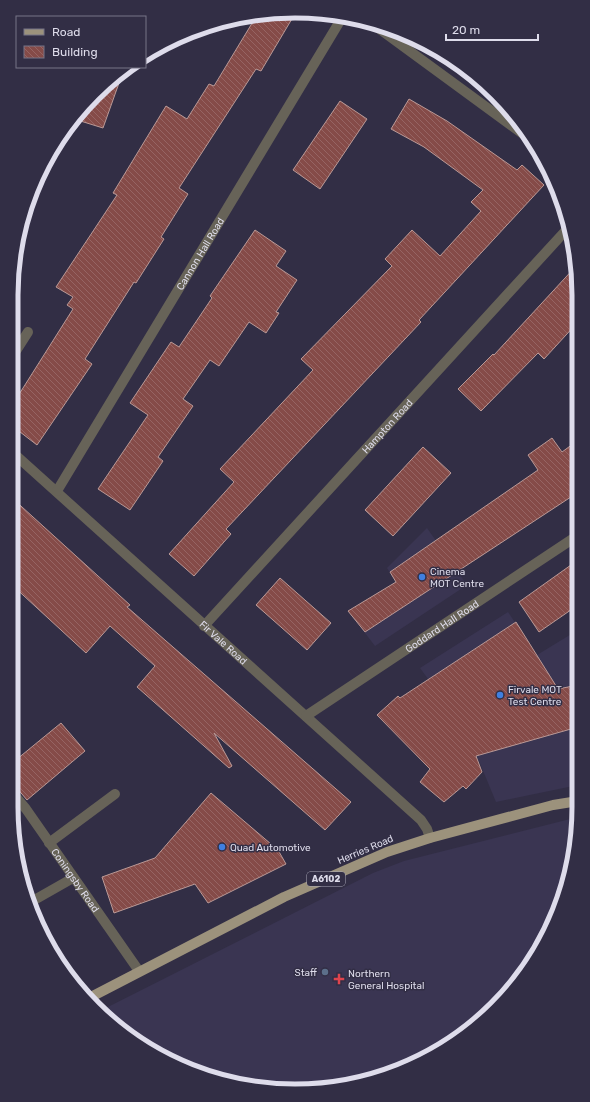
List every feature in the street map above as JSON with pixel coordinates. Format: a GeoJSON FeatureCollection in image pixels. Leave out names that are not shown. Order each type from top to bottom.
{"type":"FeatureCollection","features":[{"type":"Feature","properties":{"kind":"main road","name":"Herries Road"},"geometry":{"type":"LineString","coordinates":[[93,996],[284,898],[387,852],[430,838],[553,805],[572,802]]}},
{"type":"Feature","properties":{"kind":"street","name":"Cannon Hall Road"},"geometry":{"type":"LineString","coordinates":[[57,491],[340,21]]}},
{"type":"Feature","properties":{"kind":"street"},"geometry":{"type":"LineString","coordinates":[[386,34],[518,130]]}},
{"type":"Feature","properties":{"kind":"street","name":"Hampton Road"},"geometry":{"type":"LineString","coordinates":[[204,626],[565,231]]}},
{"type":"Feature","properties":{"kind":"street"},"geometry":{"type":"LineString","coordinates":[[18,348],[28,332]]}},
{"type":"Feature","properties":{"kind":"street","name":"Fir Vale Road"},"geometry":{"type":"LineString","coordinates":[[18,457],[421,820],[427,829],[430,838]]}},
{"type":"Feature","properties":{"kind":"street","name":"Goddard Hall Road"},"geometry":{"type":"LineString","coordinates":[[306,716],[572,540]]}},
{"type":"Feature","properties":{"kind":"street"},"geometry":{"type":"LineString","coordinates":[[49,843],[115,794]]}},
{"type":"Feature","properties":{"kind":"street","name":"Coningsby Road"},"geometry":{"type":"LineString","coordinates":[[18,799],[139,971]]}},
{"type":"Feature","properties":{"kind":"street"},"geometry":{"type":"LineString","coordinates":[[35,901],[73,878]]}},
{"type":"Feature","properties":{"kind":"shaded area","name":"Cinema MOT Centre"},"geometry":{"type":"Polygon","coordinates":[[[427,528],[467,585],[375,646],[348,611],[396,582],[387,568],[427,528]]]}},
{"type":"Feature","properties":{"kind":"shaded area"},"geometry":{"type":"Polygon","coordinates":[[[508,612],[537,655],[572,634],[572,786],[496,802],[457,708],[445,702],[420,668],[508,612]]]}},
{"type":"Feature","properties":{"kind":"shaded area","name":"Northern General Hospital"},"geometry":{"type":"Polygon","coordinates":[[[571,819],[570,843],[563,879],[551,913],[535,946],[515,976],[491,1003],[464,1027],[434,1047],[418,1055],[401,1063],[367,1075],[349,1079],[331,1082],[295,1084],[259,1082],[223,1075],[189,1063],[172,1055],[156,1047],[126,1027],[105,1009],[373,873],[404,861],[571,819]]]}},
{"type":"Feature","properties":{"kind":"building"},"geometry":{"type":"Polygon","coordinates":[[[292,18],[261,71],[256,69],[179,188],[188,194],[161,237],[164,239],[136,283],[134,282],[85,359],[92,364],[37,445],[18,430],[18,396],[73,309],[67,305],[73,297],[56,287],[117,195],[113,193],[166,106],[187,119],[209,84],[214,86],[253,21],[292,18]]]}},
{"type":"Feature","properties":{"kind":"building"},"geometry":{"type":"Polygon","coordinates":[[[120,80],[103,128],[80,121],[99,99],[120,80]]]}},
{"type":"Feature","properties":{"kind":"building"},"geometry":{"type":"Polygon","coordinates":[[[409,99],[447,121],[517,170],[522,165],[544,185],[419,320],[421,322],[226,529],[231,534],[194,576],[169,554],[234,482],[220,469],[313,370],[301,359],[392,266],[385,259],[412,230],[440,256],[481,211],[471,202],[483,190],[424,147],[391,129],[409,99]]]}},
{"type":"Feature","properties":{"kind":"building"},"geometry":{"type":"Polygon","coordinates":[[[340,101],[367,119],[320,189],[293,170],[340,101]]]}},
{"type":"Feature","properties":{"kind":"building"},"geometry":{"type":"Polygon","coordinates":[[[255,230],[286,251],[276,266],[297,280],[276,312],[279,313],[266,333],[249,322],[219,366],[210,360],[183,399],[193,406],[158,457],[163,461],[130,510],[98,489],[148,415],[130,403],[171,342],[179,347],[212,298],[210,296],[255,230]]]}},
{"type":"Feature","properties":{"kind":"building"},"geometry":{"type":"Polygon","coordinates":[[[571,272],[572,328],[544,359],[538,353],[481,411],[458,389],[493,354],[494,355],[571,272]]]}},
{"type":"Feature","properties":{"kind":"building"},"geometry":{"type":"Polygon","coordinates":[[[552,438],[562,452],[572,445],[572,496],[365,632],[348,611],[396,582],[390,572],[538,470],[528,455],[552,438]]]}},
{"type":"Feature","properties":{"kind":"building"},"geometry":{"type":"Polygon","coordinates":[[[423,447],[451,473],[393,536],[365,510],[423,447]]]}},
{"type":"Feature","properties":{"kind":"building"},"geometry":{"type":"Polygon","coordinates":[[[18,503],[130,605],[127,607],[351,802],[325,830],[214,733],[232,766],[229,768],[137,687],[155,666],[110,626],[86,653],[18,590],[18,503]]]}},
{"type":"Feature","properties":{"kind":"building"},"geometry":{"type":"Polygon","coordinates":[[[572,564],[572,609],[539,632],[519,602],[572,564]]]}},
{"type":"Feature","properties":{"kind":"building"},"geometry":{"type":"Polygon","coordinates":[[[280,578],[331,623],[307,650],[256,605],[280,578]]]}},
{"type":"Feature","properties":{"kind":"building","name":"Firvale MOT Test Centre"},"geometry":{"type":"Polygon","coordinates":[[[516,622],[558,689],[572,686],[572,729],[476,756],[482,772],[466,789],[463,786],[444,802],[420,782],[430,769],[377,715],[398,696],[400,698],[516,622]]]}},
{"type":"Feature","properties":{"kind":"building"},"geometry":{"type":"Polygon","coordinates":[[[61,723],[85,751],[27,800],[18,789],[18,758],[61,723]]]}},
{"type":"Feature","properties":{"kind":"building","name":"Quad Automotive"},"geometry":{"type":"Polygon","coordinates":[[[211,793],[278,850],[286,864],[208,903],[195,884],[114,913],[102,877],[155,858],[211,793]]]}},
{"type":"Feature","properties":{"kind":"place","name":"Cinema MOT Centre"},"geometry":{"type":"Point","coordinates":[422,577]}},
{"type":"Feature","properties":{"kind":"place","name":"Firvale MOT Test Centre"},"geometry":{"type":"Point","coordinates":[500,695]}},
{"type":"Feature","properties":{"kind":"place","name":"Quad Automotive"},"geometry":{"type":"Point","coordinates":[222,847]}},
{"type":"Feature","properties":{"kind":"place","name":"Staff"},"geometry":{"type":"Point","coordinates":[325,972]}},
{"type":"Feature","properties":{"kind":"place","name":"Northern General Hospital"},"geometry":{"type":"Point","coordinates":[339,979]}}]}
